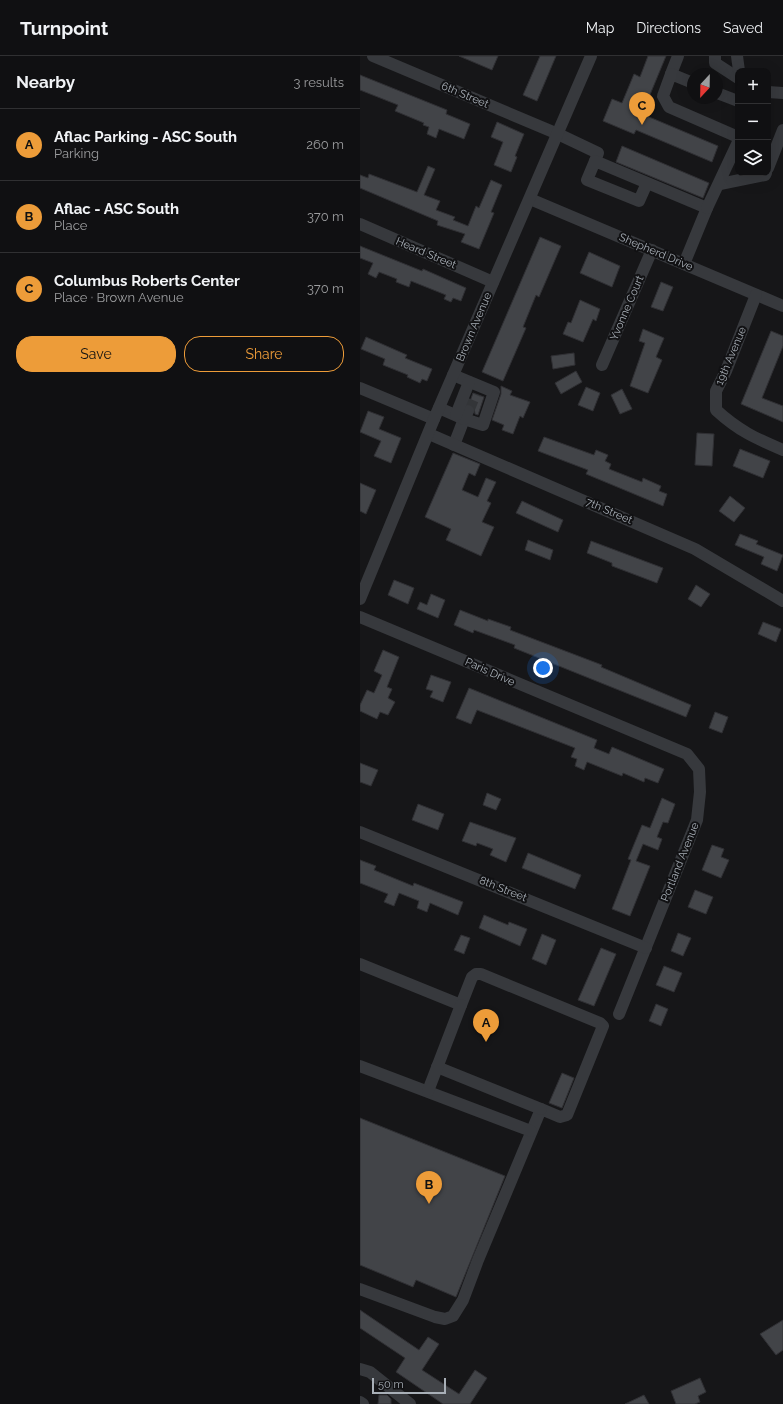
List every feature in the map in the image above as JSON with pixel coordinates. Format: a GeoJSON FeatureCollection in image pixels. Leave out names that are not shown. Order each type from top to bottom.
{"type":"FeatureCollection","features":[{"type":"Feature","properties":{"kind":"street","name":"6th Street"},"geometry":{"type":"LineString","coordinates":[[372,56],[558,134],[598,153],[595,161]]}},
{"type":"Feature","properties":{"kind":"street","name":"Brown Avenue"},"geometry":{"type":"LineString","coordinates":[[360,599],[365,571],[429,434],[434,419],[591,56]]}},
{"type":"Feature","properties":{"kind":"street"},"geometry":{"type":"LineString","coordinates":[[678,56],[663,96],[669,107],[735,136]]}},
{"type":"Feature","properties":{"kind":"street"},"geometry":{"type":"LineString","coordinates":[[715,56],[715,63],[735,76]]}},
{"type":"Feature","properties":{"kind":"street"},"geometry":{"type":"LineString","coordinates":[[737,56],[739,68]]}},
{"type":"Feature","properties":{"kind":"street"},"geometry":{"type":"LineString","coordinates":[[671,74],[687,81]]}},
{"type":"Feature","properties":{"kind":"street"},"geometry":{"type":"LineString","coordinates":[[771,92],[783,93]]}},
{"type":"Feature","properties":{"kind":"street"},"geometry":{"type":"LineString","coordinates":[[723,95],[735,100]]}},
{"type":"Feature","properties":{"kind":"street"},"geometry":{"type":"LineString","coordinates":[[771,160],[783,130]]}},
{"type":"Feature","properties":{"kind":"street"},"geometry":{"type":"LineString","coordinates":[[684,264],[735,149]]}},
{"type":"Feature","properties":{"kind":"street"},"geometry":{"type":"LineString","coordinates":[[646,183],[639,201],[587,180],[595,161],[708,208]]}},
{"type":"Feature","properties":{"kind":"street"},"geometry":{"type":"LineString","coordinates":[[720,184],[760,176]]}},
{"type":"Feature","properties":{"kind":"street","name":"Shepherd Drive"},"geometry":{"type":"LineString","coordinates":[[530,199],[783,306]]}},
{"type":"Feature","properties":{"kind":"street","name":"Heard Street"},"geometry":{"type":"LineString","coordinates":[[360,224],[493,282]]}},
{"type":"Feature","properties":{"kind":"street","name":"Yvonne Court"},"geometry":{"type":"LineString","coordinates":[[602,365],[652,250]]}},
{"type":"Feature","properties":{"kind":"street","name":"19th Avenue"},"geometry":{"type":"LineString","coordinates":[[756,295],[726,371],[716,391],[716,410],[748,435],[783,450]]}},
{"type":"Feature","properties":{"kind":"street"},"geometry":{"type":"LineString","coordinates":[[439,408],[462,415],[483,425],[494,392],[474,387],[453,375]]}},
{"type":"Feature","properties":{"kind":"street"},"geometry":{"type":"LineString","coordinates":[[454,444],[462,415],[474,387]]}},
{"type":"Feature","properties":{"kind":"street"},"geometry":{"type":"LineString","coordinates":[[360,388],[434,419]]}},
{"type":"Feature","properties":{"kind":"street","name":"7th Street"},"geometry":{"type":"LineString","coordinates":[[429,434],[696,549],[783,601]]}},
{"type":"Feature","properties":{"kind":"street","name":"Paris Drive"},"geometry":{"type":"LineString","coordinates":[[360,617],[620,727]]}},
{"type":"Feature","properties":{"kind":"street","name":"Portland Avenue"},"geometry":{"type":"LineString","coordinates":[[618,1014],[697,820],[700,792],[698,769],[687,754],[620,727]]}},
{"type":"Feature","properties":{"kind":"street","name":"8th Street"},"geometry":{"type":"LineString","coordinates":[[360,832],[646,948]]}},
{"type":"Feature","properties":{"kind":"street"},"geometry":{"type":"LineString","coordinates":[[360,964],[460,1005]]}},
{"type":"Feature","properties":{"kind":"street"},"geometry":{"type":"LineString","coordinates":[[428,1091],[460,1005],[472,977],[476,974],[480,974],[600,1023],[603,1026],[567,1115],[560,1117],[437,1067]]}},
{"type":"Feature","properties":{"kind":"street"},"geometry":{"type":"LineString","coordinates":[[360,1066],[531,1131]]}},
{"type":"Feature","properties":{"kind":"street"},"geometry":{"type":"LineString","coordinates":[[360,1289],[435,1317],[445,1318],[452,1316],[464,1300],[478,1260],[541,1109]]}},
{"type":"Feature","properties":{"kind":"street"},"geometry":{"type":"LineString","coordinates":[[361,1367],[370,1372],[410,1404]]}},
{"type":"Feature","properties":{"kind":"building"},"geometry":{"type":"Polygon","coordinates":[[[459,56],[498,56],[492,70],[459,56]]]}},
{"type":"Feature","properties":{"kind":"building"},"geometry":{"type":"Polygon","coordinates":[[[540,56],[556,56],[537,101],[523,95],[540,56]]]}},
{"type":"Feature","properties":{"kind":"building"},"geometry":{"type":"Polygon","coordinates":[[[648,56],[666,56],[642,114],[718,146],[712,162],[636,130],[634,134],[603,121],[612,99],[622,103],[634,74],[640,77],[648,56]]]}},
{"type":"Feature","properties":{"kind":"building"},"geometry":{"type":"Polygon","coordinates":[[[360,75],[447,110],[446,114],[470,124],[464,139],[439,129],[436,138],[427,134],[429,127],[423,125],[424,123],[395,111],[398,105],[360,90],[360,75]]]}},
{"type":"Feature","properties":{"kind":"building"},"geometry":{"type":"Polygon","coordinates":[[[497,122],[524,134],[515,156],[517,157],[511,172],[494,165],[503,142],[491,137],[497,122]]]}},
{"type":"Feature","properties":{"kind":"building"},"geometry":{"type":"Polygon","coordinates":[[[622,146],[709,183],[703,198],[616,162],[622,146]]]}},
{"type":"Feature","properties":{"kind":"building"},"geometry":{"type":"Polygon","coordinates":[[[428,166],[435,169],[424,195],[440,201],[436,210],[455,217],[453,220],[468,226],[476,206],[479,208],[491,180],[502,185],[491,212],[494,213],[479,249],[461,242],[465,234],[437,225],[438,221],[360,188],[360,175],[368,178],[369,174],[417,192],[428,166]]]}},
{"type":"Feature","properties":{"kind":"building"},"geometry":{"type":"Polygon","coordinates":[[[540,237],[561,246],[539,297],[536,295],[523,327],[526,328],[503,381],[482,372],[540,237]]]}},
{"type":"Feature","properties":{"kind":"building"},"geometry":{"type":"Polygon","coordinates":[[[360,246],[422,271],[423,269],[466,288],[461,301],[453,298],[451,302],[444,299],[446,295],[411,281],[409,287],[396,282],[397,279],[379,272],[376,278],[368,274],[373,263],[360,258],[360,246]]]}},
{"type":"Feature","properties":{"kind":"building"},"geometry":{"type":"Polygon","coordinates":[[[589,252],[620,266],[612,287],[580,273],[589,252]]]}},
{"type":"Feature","properties":{"kind":"building"},"geometry":{"type":"Polygon","coordinates":[[[661,282],[673,287],[663,311],[651,307],[661,282]]]}},
{"type":"Feature","properties":{"kind":"building"},"geometry":{"type":"Polygon","coordinates":[[[580,300],[600,309],[596,321],[593,319],[583,342],[563,334],[568,322],[571,323],[580,300]]]}},
{"type":"Feature","properties":{"kind":"building"},"geometry":{"type":"Polygon","coordinates":[[[643,329],[664,338],[656,357],[662,360],[648,393],[630,386],[645,343],[639,341],[643,329]]]}},
{"type":"Feature","properties":{"kind":"building"},"geometry":{"type":"Polygon","coordinates":[[[771,331],[783,336],[783,346],[762,398],[783,406],[783,422],[741,404],[771,331]]]}},
{"type":"Feature","properties":{"kind":"building"},"geometry":{"type":"Polygon","coordinates":[[[366,337],[407,355],[405,358],[432,369],[427,381],[422,379],[420,383],[407,377],[408,375],[383,365],[385,359],[361,349],[366,337]]]}},
{"type":"Feature","properties":{"kind":"building"},"geometry":{"type":"Polygon","coordinates":[[[574,353],[575,365],[553,369],[551,356],[574,353]]]}},
{"type":"Feature","properties":{"kind":"building"},"geometry":{"type":"Polygon","coordinates":[[[576,371],[582,382],[561,394],[555,383],[576,371]]]}},
{"type":"Feature","properties":{"kind":"building"},"geometry":{"type":"Polygon","coordinates":[[[501,386],[512,391],[510,395],[530,402],[523,418],[520,416],[513,434],[502,430],[504,425],[492,420],[501,394],[501,386]]]}},
{"type":"Feature","properties":{"kind":"building"},"geometry":{"type":"Polygon","coordinates":[[[586,387],[600,393],[593,411],[578,405],[586,387]]]}},
{"type":"Feature","properties":{"kind":"building"},"geometry":{"type":"Polygon","coordinates":[[[622,389],[632,409],[620,414],[611,395],[622,389]]]}},
{"type":"Feature","properties":{"kind":"building"},"geometry":{"type":"Polygon","coordinates":[[[473,393],[484,397],[478,415],[475,414],[474,407],[469,404],[473,393]]]}},
{"type":"Feature","properties":{"kind":"building"},"geometry":{"type":"Polygon","coordinates":[[[368,411],[384,417],[379,429],[401,438],[391,463],[374,456],[381,441],[360,432],[368,411]]]}},
{"type":"Feature","properties":{"kind":"building"},"geometry":{"type":"Polygon","coordinates":[[[697,433],[714,434],[712,466],[695,465],[697,433]]]}},
{"type":"Feature","properties":{"kind":"building"},"geometry":{"type":"Polygon","coordinates":[[[544,437],[594,455],[596,450],[608,455],[605,461],[611,464],[609,469],[642,482],[643,478],[661,486],[659,491],[667,494],[663,506],[586,474],[588,470],[538,451],[544,437]]]}},
{"type":"Feature","properties":{"kind":"building"},"geometry":{"type":"Polygon","coordinates":[[[740,449],[770,461],[763,478],[733,466],[740,449]]]}},
{"type":"Feature","properties":{"kind":"building"},"geometry":{"type":"Polygon","coordinates":[[[453,453],[480,464],[475,476],[469,473],[462,490],[478,497],[486,478],[496,482],[487,501],[491,503],[482,522],[494,527],[481,556],[446,540],[451,529],[425,517],[453,453]]]}},
{"type":"Feature","properties":{"kind":"building"},"geometry":{"type":"Polygon","coordinates":[[[360,483],[376,490],[366,514],[360,511],[360,483]]]}},
{"type":"Feature","properties":{"kind":"building"},"geometry":{"type":"Polygon","coordinates":[[[730,496],[745,508],[734,522],[719,511],[730,496]]]}},
{"type":"Feature","properties":{"kind":"building"},"geometry":{"type":"Polygon","coordinates":[[[522,501],[563,520],[558,532],[516,513],[522,501]]]}},
{"type":"Feature","properties":{"kind":"building"},"geometry":{"type":"Polygon","coordinates":[[[740,534],[758,541],[756,544],[783,555],[777,571],[761,564],[764,557],[735,545],[740,534]]]}},
{"type":"Feature","properties":{"kind":"building"},"geometry":{"type":"Polygon","coordinates":[[[528,540],[553,550],[550,560],[525,550],[528,540]]]}},
{"type":"Feature","properties":{"kind":"building"},"geometry":{"type":"Polygon","coordinates":[[[591,541],[663,568],[657,583],[612,566],[612,563],[587,553],[591,541]]]}},
{"type":"Feature","properties":{"kind":"building"},"geometry":{"type":"Polygon","coordinates":[[[394,580],[414,588],[408,604],[388,595],[394,580]]]}},
{"type":"Feature","properties":{"kind":"building"},"geometry":{"type":"Polygon","coordinates":[[[696,585],[710,594],[701,607],[688,599],[696,585]]]}},
{"type":"Feature","properties":{"kind":"building"},"geometry":{"type":"Polygon","coordinates":[[[431,594],[445,600],[438,618],[417,609],[420,602],[427,605],[431,594]]]}},
{"type":"Feature","properties":{"kind":"building"},"geometry":{"type":"Polygon","coordinates":[[[460,610],[488,621],[488,619],[511,627],[510,630],[602,665],[601,667],[691,705],[686,717],[514,648],[515,645],[474,630],[473,633],[454,625],[460,610]]]}},
{"type":"Feature","properties":{"kind":"building"},"geometry":{"type":"Polygon","coordinates":[[[763,622],[781,629],[776,642],[758,634],[763,622]]]}},
{"type":"Feature","properties":{"kind":"building"},"geometry":{"type":"Polygon","coordinates":[[[383,650],[399,657],[387,687],[392,689],[388,698],[395,702],[388,715],[380,712],[377,719],[360,711],[360,705],[367,690],[374,693],[382,675],[374,671],[383,650]]]}},
{"type":"Feature","properties":{"kind":"building"},"geometry":{"type":"Polygon","coordinates":[[[431,675],[451,682],[443,702],[430,697],[433,691],[426,689],[431,675]]]}},
{"type":"Feature","properties":{"kind":"building"},"geometry":{"type":"Polygon","coordinates":[[[469,688],[597,740],[594,748],[609,754],[612,747],[664,769],[658,783],[645,778],[644,782],[623,773],[622,776],[587,762],[584,770],[575,766],[577,759],[571,757],[575,748],[477,710],[471,724],[456,718],[469,688]]]}},
{"type":"Feature","properties":{"kind":"building"},"geometry":{"type":"Polygon","coordinates":[[[715,712],[728,717],[722,733],[709,728],[715,712]]]}},
{"type":"Feature","properties":{"kind":"building"},"geometry":{"type":"Polygon","coordinates":[[[360,763],[378,770],[371,786],[360,782],[360,763]]]}},
{"type":"Feature","properties":{"kind":"building"},"geometry":{"type":"Polygon","coordinates":[[[487,793],[501,799],[496,810],[483,805],[487,793]]]}},
{"type":"Feature","properties":{"kind":"building"},"geometry":{"type":"Polygon","coordinates":[[[662,798],[675,804],[668,823],[663,822],[657,837],[662,839],[658,850],[643,844],[636,861],[650,866],[630,916],[612,909],[631,860],[628,859],[642,825],[650,828],[662,798]]]}},
{"type":"Feature","properties":{"kind":"building"},"geometry":{"type":"Polygon","coordinates":[[[418,804],[444,814],[438,830],[412,820],[418,804]]]}},
{"type":"Feature","properties":{"kind":"building"},"geometry":{"type":"Polygon","coordinates":[[[470,822],[516,838],[506,862],[490,855],[493,849],[477,843],[476,846],[462,841],[470,822]]]}},
{"type":"Feature","properties":{"kind":"building"},"geometry":{"type":"Polygon","coordinates":[[[712,845],[724,849],[721,857],[729,860],[721,878],[702,870],[712,845]]]}},
{"type":"Feature","properties":{"kind":"building"},"geometry":{"type":"Polygon","coordinates":[[[528,853],[581,875],[575,889],[522,868],[528,853]]]}},
{"type":"Feature","properties":{"kind":"building"},"geometry":{"type":"Polygon","coordinates":[[[360,860],[376,866],[374,870],[413,886],[414,883],[463,902],[458,915],[430,903],[427,912],[417,908],[419,901],[399,893],[394,906],[384,902],[388,894],[360,883],[360,860]]]}},
{"type":"Feature","properties":{"kind":"building"},"geometry":{"type":"Polygon","coordinates":[[[695,890],[713,897],[706,914],[688,907],[695,890]]]}},
{"type":"Feature","properties":{"kind":"building"},"geometry":{"type":"Polygon","coordinates":[[[484,915],[508,925],[509,922],[527,929],[520,946],[479,928],[484,915]]]}},
{"type":"Feature","properties":{"kind":"building"},"geometry":{"type":"Polygon","coordinates":[[[678,933],[691,938],[683,956],[671,951],[678,933]]]}},
{"type":"Feature","properties":{"kind":"building"},"geometry":{"type":"Polygon","coordinates":[[[542,934],[556,940],[546,965],[532,959],[542,934]]]}},
{"type":"Feature","properties":{"kind":"building"},"geometry":{"type":"Polygon","coordinates":[[[461,935],[470,938],[464,954],[454,950],[461,935]]]}},
{"type":"Feature","properties":{"kind":"building"},"geometry":{"type":"Polygon","coordinates":[[[601,948],[616,954],[594,1006],[578,1000],[601,948]]]}},
{"type":"Feature","properties":{"kind":"building"},"geometry":{"type":"Polygon","coordinates":[[[664,966],[682,973],[674,992],[656,985],[664,966]]]}},
{"type":"Feature","properties":{"kind":"building"},"geometry":{"type":"Polygon","coordinates":[[[656,1004],[668,1009],[661,1026],[649,1021],[656,1004]]]}},
{"type":"Feature","properties":{"kind":"building"},"geometry":{"type":"Polygon","coordinates":[[[562,1073],[574,1078],[562,1108],[549,1103],[562,1073]]]}},
{"type":"Feature","properties":{"kind":"building"},"geometry":{"type":"Polygon","coordinates":[[[360,1118],[505,1176],[456,1297],[416,1280],[413,1287],[360,1265],[360,1118]]]}},
{"type":"Feature","properties":{"kind":"building"},"geometry":{"type":"Polygon","coordinates":[[[360,1310],[419,1350],[428,1337],[439,1344],[422,1370],[459,1394],[475,1370],[487,1378],[470,1404],[443,1404],[396,1372],[405,1358],[360,1328],[360,1310]]]}},
{"type":"Feature","properties":{"kind":"building"},"geometry":{"type":"Polygon","coordinates":[[[783,1320],[783,1350],[776,1355],[760,1334],[783,1320]]]}},
{"type":"Feature","properties":{"kind":"building"},"geometry":{"type":"Polygon","coordinates":[[[700,1378],[706,1392],[698,1396],[700,1402],[695,1404],[676,1404],[671,1391],[700,1378]]]}},
{"type":"Feature","properties":{"kind":"building"},"geometry":{"type":"Polygon","coordinates":[[[379,1395],[387,1395],[391,1399],[391,1404],[378,1404],[379,1395]]]}},
{"type":"Feature","properties":{"kind":"building"},"geometry":{"type":"Polygon","coordinates":[[[644,1395],[649,1404],[625,1404],[644,1395]]]}},
{"type":"Feature","properties":{"kind":"tunnel"},"geometry":{"type":"LineString","coordinates":[[468,411],[475,394]]}},
{"type":"Feature","properties":{"kind":"place","name":"Columbus Roberts Center"},"geometry":{"type":"Point","coordinates":[642,125]}},
{"type":"Feature","properties":{"kind":"place","name":"Aflac Parking - ASC South"},"geometry":{"type":"Point","coordinates":[486,1042]}},
{"type":"Feature","properties":{"kind":"place","name":"Aflac - ASC South"},"geometry":{"type":"Point","coordinates":[429,1204]}}]}
